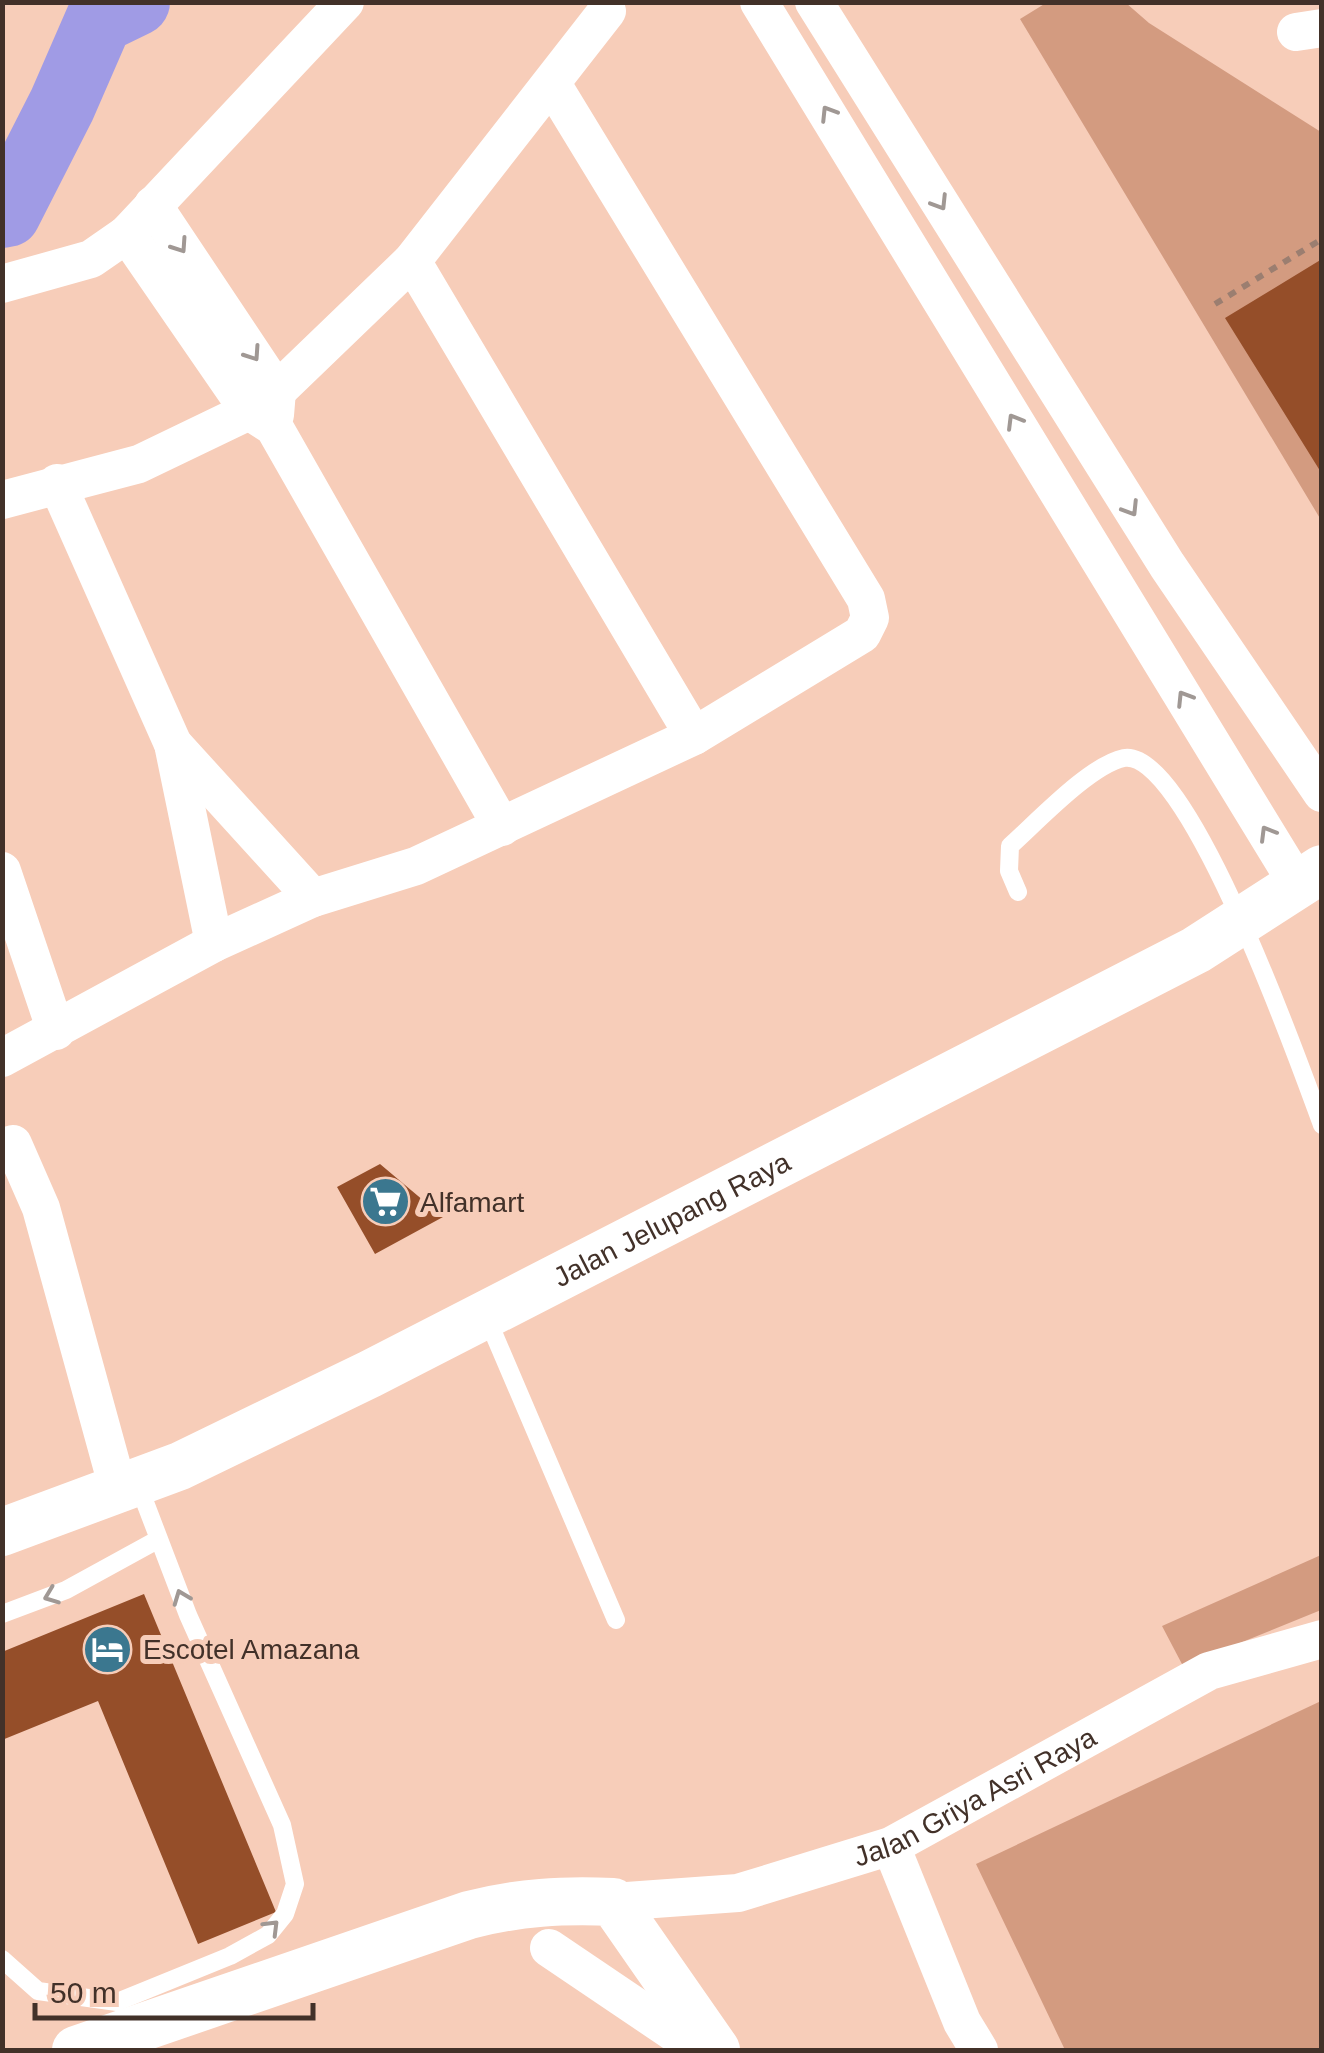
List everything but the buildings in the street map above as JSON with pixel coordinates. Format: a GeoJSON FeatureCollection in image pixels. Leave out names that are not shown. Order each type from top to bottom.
{"type":"FeatureCollection","features":[{"type":"Feature","properties":{"kind":"street"},"geometry":{"type":"LineString","coordinates":[[2,284],[92,259],[127,234],[345,2]]}},
{"type":"Feature","properties":{"kind":"street"},"geometry":{"type":"LineString","coordinates":[[759,2],[1062,500],[1310,877]]}},
{"type":"Feature","properties":{"kind":"street"},"geometry":{"type":"LineString","coordinates":[[814,2],[1098,456],[1322,793]]}},
{"type":"Feature","properties":{"kind":"street"},"geometry":{"type":"LineString","coordinates":[[2,500],[139,464],[267,410],[412,261],[606,11]]}},
{"type":"Feature","properties":{"kind":"street"},"geometry":{"type":"LineString","coordinates":[[2,1058],[214,943],[313,898],[416,866],[694,736],[862,634],[870,618],[866,599],[552,84]]}},
{"type":"Feature","properties":{"kind":"street"},"geometry":{"type":"LineString","coordinates":[[867,174],[894,130]]}},
{"type":"Feature","properties":{"kind":"street"},"geometry":{"type":"LineString","coordinates":[[153,205],[502,827]]}},
{"type":"Feature","properties":{"kind":"street"},"geometry":{"type":"LineString","coordinates":[[127,234],[267,410]]}},
{"type":"Feature","properties":{"kind":"street"},"geometry":{"type":"LineString","coordinates":[[412,261],[694,736]]}},
{"type":"Feature","properties":{"kind":"street"},"geometry":{"type":"LineString","coordinates":[[1062,500],[1098,456]]}},
{"type":"Feature","properties":{"kind":"street"},"geometry":{"type":"LineString","coordinates":[[57,483],[173,744],[214,943]]}},
{"type":"Feature","properties":{"kind":"street"},"geometry":{"type":"LineString","coordinates":[[173,744],[313,898]]}},
{"type":"Feature","properties":{"kind":"street"},"geometry":{"type":"LineString","coordinates":[[2,870],[56,1031]]}},
{"type":"Feature","properties":{"kind":"street","name":"Jalan Jelupang Raya"},"geometry":{"type":"LineString","coordinates":[[2,1532],[128,1488],[353,1382],[1130,985],[1241,922],[1310,877]]}},
{"type":"Feature","properties":{"kind":"street"},"geometry":{"type":"LineString","coordinates":[[14,1144],[41,1208],[128,1488]]}},
{"type":"Feature","properties":{"kind":"street","name":"Jalan Griya Asri Raya"},"geometry":{"type":"LineString","coordinates":[[613,1902],[738,1894],[891,1846],[1209,1671],[1322,1639]]}},
{"type":"Feature","properties":{"kind":"street"},"geometry":{"type":"LineString","coordinates":[[891,1846],[962,2022],[979,2050]]}},
{"type":"Feature","properties":{"kind":"street"},"geometry":{"type":"LineString","coordinates":[[76,2050],[470,1915],[520,1902],[613,1902],[716,2050]]}},
{"type":"Feature","properties":{"kind":"street"},"geometry":{"type":"LineString","coordinates":[[549,1948],[700,2050]]}},
{"type":"Feature","properties":{"kind":"lane"},"geometry":{"type":"LineString","coordinates":[[1018,892],[1008,871],[1010,846],[1084,782],[1126,758],[1144,762],[1158,774],[1198,837],[1241,922],[1268,979],[1322,1126]]}},
{"type":"Feature","properties":{"kind":"lane"},"geometry":{"type":"LineString","coordinates":[[485,1313],[616,1620]]}},
{"type":"Feature","properties":{"kind":"lane"},"geometry":{"type":"LineString","coordinates":[[2,1959],[38,1991],[117,2002],[230,1956],[268,1936],[286,1914],[294,1884],[282,1825],[159,1539],[128,1488]]}},
{"type":"Feature","properties":{"kind":"lane"},"geometry":{"type":"LineString","coordinates":[[2,1614],[66,1590],[159,1539]]}},
{"type":"Feature","properties":{"kind":"path"},"geometry":{"type":"LineString","coordinates":[[1216,304],[1322,239]]}},
{"type":"Feature","properties":{"kind":"shaded area"},"geometry":{"type":"Polygon","coordinates":[[[1046,3],[1126,3],[1149,23],[1321,132],[1321,520],[1020,19],[1046,3]]]}},
{"type":"Feature","properties":{"kind":"shaded area"},"geometry":{"type":"Polygon","coordinates":[[[1321,1555],[1321,1610],[1183,1666],[1162,1626],[1321,1555]]]}},
{"type":"Feature","properties":{"kind":"shaded area"},"geometry":{"type":"Polygon","coordinates":[[[1321,1701],[1321,2050],[1065,2050],[976,1864],[1321,1701]]]}},
{"type":"Feature","properties":{"kind":"waterway"},"geometry":{"type":"LineString","coordinates":[[2,214],[7,213],[62,105],[99,20],[136,2]]}},
{"type":"Feature","properties":{"kind":"place","name":"Alfamart"},"geometry":{"type":"Point","coordinates":[385,1202]}},
{"type":"Feature","properties":{"kind":"place","name":"Escotel Amazana"},"geometry":{"type":"Point","coordinates":[108,1649]}}]}
